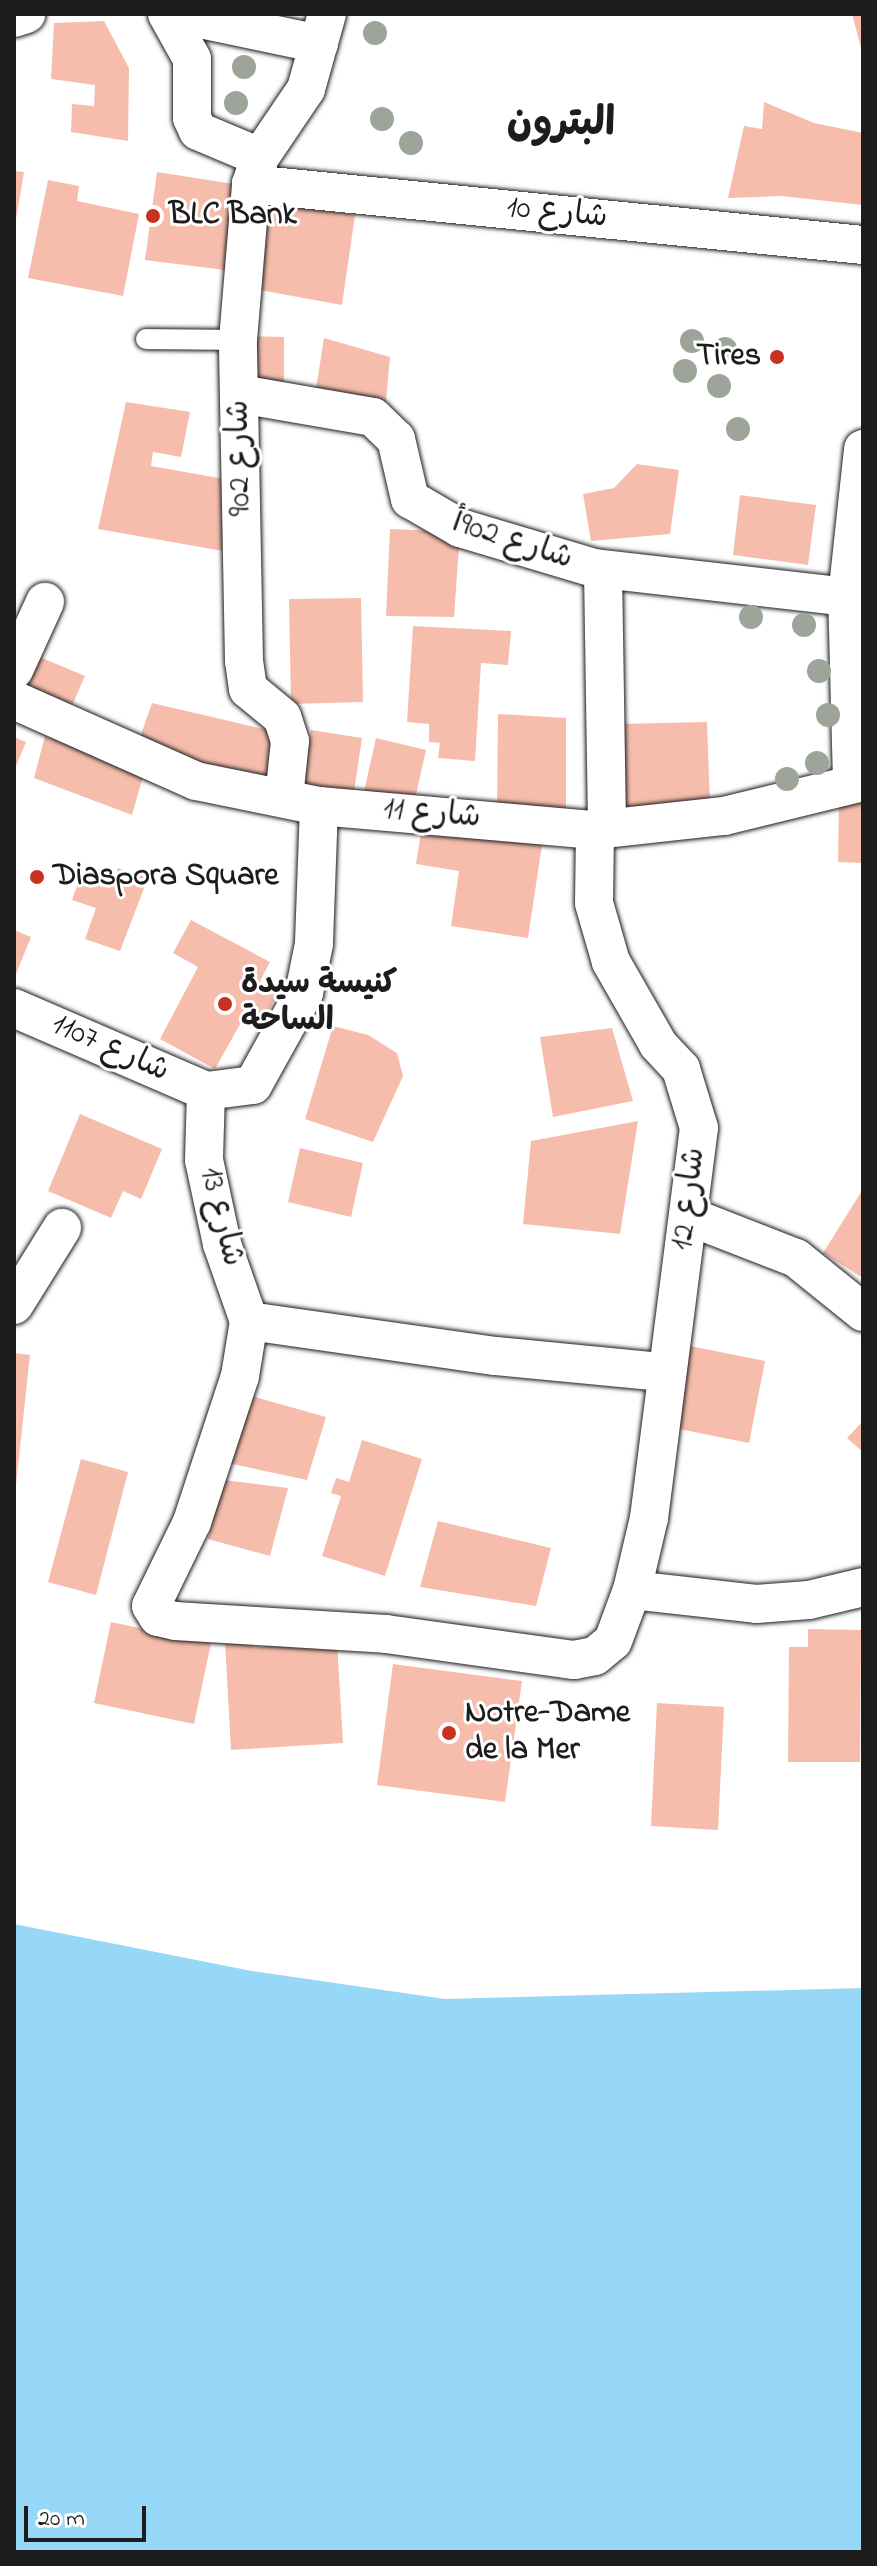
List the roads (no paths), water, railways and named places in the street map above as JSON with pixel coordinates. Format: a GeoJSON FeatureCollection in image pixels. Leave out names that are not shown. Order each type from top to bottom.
{"type":"FeatureCollection","features":[{"type":"Feature","properties":{"kind":"street"},"geometry":{"type":"LineString","coordinates":[[14,18],[26,14]]}},
{"type":"Feature","properties":{"kind":"street","name":"شارع 10"},"geometry":{"type":"LineString","coordinates":[[167,14],[192,59],[192,118],[198,131],[255,170],[863,245]]}},
{"type":"Feature","properties":{"kind":"street"},"geometry":{"type":"LineString","coordinates":[[176,14],[323,29],[306,89],[255,170]]}},
{"type":"Feature","properties":{"kind":"street","name":"شارع 902"},"geometry":{"type":"LineString","coordinates":[[255,170],[238,340],[244,661],[248,689],[282,717],[302,802]]}},
{"type":"Feature","properties":{"kind":"street","name":"شارع 902أ"},"geometry":{"type":"LineString","coordinates":[[240,394],[373,417],[396,439],[410,499],[437,518],[603,570],[847,597]]}},
{"type":"Feature","properties":{"kind":"street"},"geometry":{"type":"LineString","coordinates":[[857,782],[847,597],[863,449]]}},
{"type":"Feature","properties":{"kind":"street","name":"شارع 12"},"geometry":{"type":"LineString","coordinates":[[203,1622],[386,1634],[574,1660],[595,1656],[613,1641],[632,1590],[649,1518],[663,1372],[699,1128],[693,1096],[681,1069],[658,1044],[611,962],[594,903],[601,830],[603,570]]}},
{"type":"Feature","properties":{"kind":"street"},"geometry":{"type":"LineString","coordinates":[[14,670],[45,602]]}},
{"type":"Feature","properties":{"kind":"street","name":"شارع 11"},"geometry":{"type":"LineString","coordinates":[[14,700],[196,781],[302,802],[601,830],[724,816],[857,782]]}},
{"type":"Feature","properties":{"kind":"street"},"geometry":{"type":"LineString","coordinates":[[206,1091],[253,1085],[304,993],[314,944],[302,802]]}},
{"type":"Feature","properties":{"kind":"street","name":"شارع 1107"},"geometry":{"type":"LineString","coordinates":[[14,1008],[206,1091]]}},
{"type":"Feature","properties":{"kind":"street","name":"شارع 13"},"geometry":{"type":"LineString","coordinates":[[203,1622],[158,1617],[151,1606],[192,1522],[240,1376],[249,1321],[222,1244],[204,1160],[206,1091]]}},
{"type":"Feature","properties":{"kind":"street"},"geometry":{"type":"LineString","coordinates":[[688,1216],[796,1258],[863,1312]]}},
{"type":"Feature","properties":{"kind":"street"},"geometry":{"type":"LineString","coordinates":[[14,1305],[62,1228]]}},
{"type":"Feature","properties":{"kind":"street"},"geometry":{"type":"LineString","coordinates":[[249,1321],[496,1356],[663,1372]]}},
{"type":"Feature","properties":{"kind":"street"},"geometry":{"type":"LineString","coordinates":[[632,1590],[756,1604],[809,1600],[863,1587]]}},
{"type":"Feature","properties":{"kind":"lane"},"geometry":{"type":"LineString","coordinates":[[146,339],[238,340]]}},
{"type":"Feature","properties":{"kind":"water"},"geometry":{"type":"Polygon","coordinates":[[[14,1924],[252,1971],[445,1999],[863,1988],[863,2552],[14,2552],[14,1924]]]}},
{"type":"Feature","properties":{"kind":"place","name":"BLC Bank"},"geometry":{"type":"Point","coordinates":[153,216]}},
{"type":"Feature","properties":{"kind":"place","name":"Tires"},"geometry":{"type":"Point","coordinates":[777,357]}},
{"type":"Feature","properties":{"kind":"place","name":"Diaspora Square"},"geometry":{"type":"Point","coordinates":[37,877]}},
{"type":"Feature","properties":{"kind":"place","name":"كنيسة سيدة الساحة"},"geometry":{"type":"Point","coordinates":[225,1004]}},
{"type":"Feature","properties":{"kind":"place","name":"Notre-Dame de la Mer"},"geometry":{"type":"Point","coordinates":[449,1733]}},
{"type":"Feature","properties":{"kind":"district","name":"البترون"},"geometry":{"type":"Point","coordinates":[561,125]}}]}
